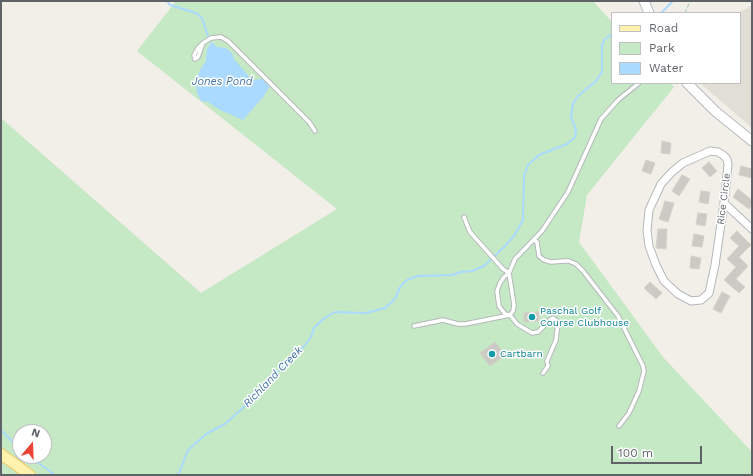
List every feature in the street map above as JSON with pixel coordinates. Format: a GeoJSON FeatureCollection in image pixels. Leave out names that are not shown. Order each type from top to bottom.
{"type":"FeatureCollection","features":[{"type":"Feature","properties":{"kind":"main road"},"geometry":{"type":"LineString","coordinates":[[1,454],[30,475]]}},
{"type":"Feature","properties":{"kind":"street"},"geometry":{"type":"LineString","coordinates":[[644,1],[649,12]]}},
{"type":"Feature","properties":{"kind":"street"},"geometry":{"type":"LineString","coordinates":[[688,84],[715,111],[752,141]]}},
{"type":"Feature","properties":{"kind":"street","name":"Rice Circle"},"geometry":{"type":"LineString","coordinates":[[712,151],[718,152],[727,159],[728,165],[724,203],[716,265],[709,293],[701,300],[691,301],[678,294],[664,281],[656,265],[649,246],[647,231],[649,210],[661,184],[672,172],[684,163],[712,151]]}},
{"type":"Feature","properties":{"kind":"street"},"geometry":{"type":"LineString","coordinates":[[724,203],[752,229]]}},
{"type":"Feature","properties":{"kind":"lane"},"geometry":{"type":"LineString","coordinates":[[203,43],[211,38],[218,37],[228,40],[309,122],[315,131]]}},
{"type":"Feature","properties":{"kind":"lane"},"geometry":{"type":"LineString","coordinates":[[543,373],[548,366],[547,361],[556,340],[558,322],[553,318],[538,332],[532,333],[517,324],[510,315],[505,314],[499,306],[497,291],[504,276],[508,273],[516,259],[534,240],[554,215],[568,192],[601,119],[618,100],[638,84]]}},
{"type":"Feature","properties":{"kind":"lane"},"geometry":{"type":"LineString","coordinates":[[414,326],[443,320],[458,324],[465,324],[510,315],[513,311],[514,305],[508,273],[470,232],[464,218]]}},
{"type":"Feature","properties":{"kind":"lane"},"geometry":{"type":"LineString","coordinates":[[534,240],[537,242],[539,256],[544,260],[552,262],[564,260],[576,264],[584,271],[618,316],[642,366],[644,371],[639,391],[629,413],[619,426]]}},
{"type":"Feature","properties":{"kind":"path"},"geometry":{"type":"LineString","coordinates":[[685,12],[690,1]]}},
{"type":"Feature","properties":{"kind":"shaded area"},"geometry":{"type":"Polygon","coordinates":[[[752,5],[752,128],[701,84],[741,84],[741,12],[752,5]]]}},
{"type":"Feature","properties":{"kind":"green space"},"geometry":{"type":"Polygon","coordinates":[[[176,1],[593,1],[611,21],[611,84],[671,84],[674,87],[587,195],[579,242],[663,357],[752,452],[752,475],[38,475],[23,464],[52,464],[52,424],[12,424],[12,456],[1,448],[1,118],[201,293],[337,209],[137,51],[176,1]]]}},
{"type":"Feature","properties":{"kind":"green space"},"geometry":{"type":"Polygon","coordinates":[[[1,457],[26,475],[1,475],[1,457]]]}},
{"type":"Feature","properties":{"kind":"water","name":"Jones Pond"},"geometry":{"type":"Polygon","coordinates":[[[212,42],[217,47],[226,48],[232,53],[234,59],[252,80],[263,79],[269,86],[264,96],[243,120],[220,110],[208,102],[201,101],[197,93],[196,84],[198,76],[206,61],[207,49],[212,42]]]}},
{"type":"Feature","properties":{"kind":"building"},"geometry":{"type":"Polygon","coordinates":[[[662,141],[671,143],[670,154],[661,153],[662,141]]]}},
{"type":"Feature","properties":{"kind":"building"},"geometry":{"type":"Polygon","coordinates":[[[646,160],[655,163],[651,174],[642,171],[646,160]]]}},
{"type":"Feature","properties":{"kind":"building"},"geometry":{"type":"Polygon","coordinates":[[[709,162],[717,171],[710,177],[702,168],[709,162]]]}},
{"type":"Feature","properties":{"kind":"building"},"geometry":{"type":"Polygon","coordinates":[[[741,166],[752,169],[752,178],[739,175],[741,166]]]}},
{"type":"Feature","properties":{"kind":"building"},"geometry":{"type":"Polygon","coordinates":[[[682,175],[690,179],[679,196],[672,191],[682,175]]]}},
{"type":"Feature","properties":{"kind":"building"},"geometry":{"type":"Polygon","coordinates":[[[738,189],[752,200],[752,204],[749,209],[733,197],[738,189]]]}},
{"type":"Feature","properties":{"kind":"building"},"geometry":{"type":"Polygon","coordinates":[[[701,191],[710,192],[708,204],[699,202],[701,191]]]}},
{"type":"Feature","properties":{"kind":"building"},"geometry":{"type":"Polygon","coordinates":[[[665,201],[674,203],[668,222],[659,219],[665,201]]]}},
{"type":"Feature","properties":{"kind":"building"},"geometry":{"type":"Polygon","coordinates":[[[698,213],[707,214],[705,226],[696,224],[698,213]]]}},
{"type":"Feature","properties":{"kind":"building"},"geometry":{"type":"Polygon","coordinates":[[[658,229],[667,229],[666,249],[656,248],[658,229]]]}},
{"type":"Feature","properties":{"kind":"building"},"geometry":{"type":"Polygon","coordinates":[[[737,231],[751,245],[739,257],[748,266],[736,279],[745,287],[739,293],[724,280],[736,267],[727,259],[739,246],[730,238],[737,231]]]}},
{"type":"Feature","properties":{"kind":"building"},"geometry":{"type":"Polygon","coordinates":[[[694,234],[704,236],[702,247],[692,246],[694,234]]]}},
{"type":"Feature","properties":{"kind":"building"},"geometry":{"type":"Polygon","coordinates":[[[691,256],[701,258],[699,269],[690,268],[691,256]]]}},
{"type":"Feature","properties":{"kind":"building"},"geometry":{"type":"Polygon","coordinates":[[[650,282],[662,293],[656,299],[644,288],[650,282]]]}},
{"type":"Feature","properties":{"kind":"building"},"geometry":{"type":"Polygon","coordinates":[[[722,292],[730,296],[721,313],[713,309],[722,292]]]}},
{"type":"Feature","properties":{"kind":"building","name":"Paschal Golf Course Clubhouse"},"geometry":{"type":"Polygon","coordinates":[[[539,312],[539,321],[524,322],[524,313],[539,312]]]}},
{"type":"Feature","properties":{"kind":"building","name":"Cartbarn"},"geometry":{"type":"Polygon","coordinates":[[[495,342],[505,355],[490,366],[480,353],[495,342]]]}},
{"type":"Feature","properties":{"kind":"waterway"},"geometry":{"type":"LineString","coordinates":[[167,1],[170,5],[196,13],[202,18],[210,42]]}},
{"type":"Feature","properties":{"kind":"waterway","name":"Richland Creek"},"geometry":{"type":"LineString","coordinates":[[662,12],[673,1]]}},
{"type":"Feature","properties":{"kind":"waterway","name":"Richland Creek"},"geometry":{"type":"LineString","coordinates":[[177,475],[188,450],[206,434],[225,424],[244,407],[279,370],[300,351],[311,337],[314,328],[323,319],[335,312],[366,313],[385,308],[395,299],[400,287],[407,280],[418,276],[452,275],[472,271],[484,266],[504,247],[514,236],[523,220],[524,176],[528,165],[539,155],[567,144],[575,137],[576,130],[571,117],[573,104],[578,96],[596,81],[602,72],[602,45],[605,39],[611,35]]}},
{"type":"Feature","properties":{"kind":"waterway"},"geometry":{"type":"LineString","coordinates":[[1,430],[12,441]]}},
{"type":"Feature","properties":{"kind":"waterway"},"geometry":{"type":"LineString","coordinates":[[40,464],[55,475]]}},
{"type":"Feature","properties":{"kind":"place","name":"Paschal Golf Course Clubhouse"},"geometry":{"type":"Point","coordinates":[532,317]}},
{"type":"Feature","properties":{"kind":"place","name":"Cartbarn"},"geometry":{"type":"Point","coordinates":[492,354]}}]}
